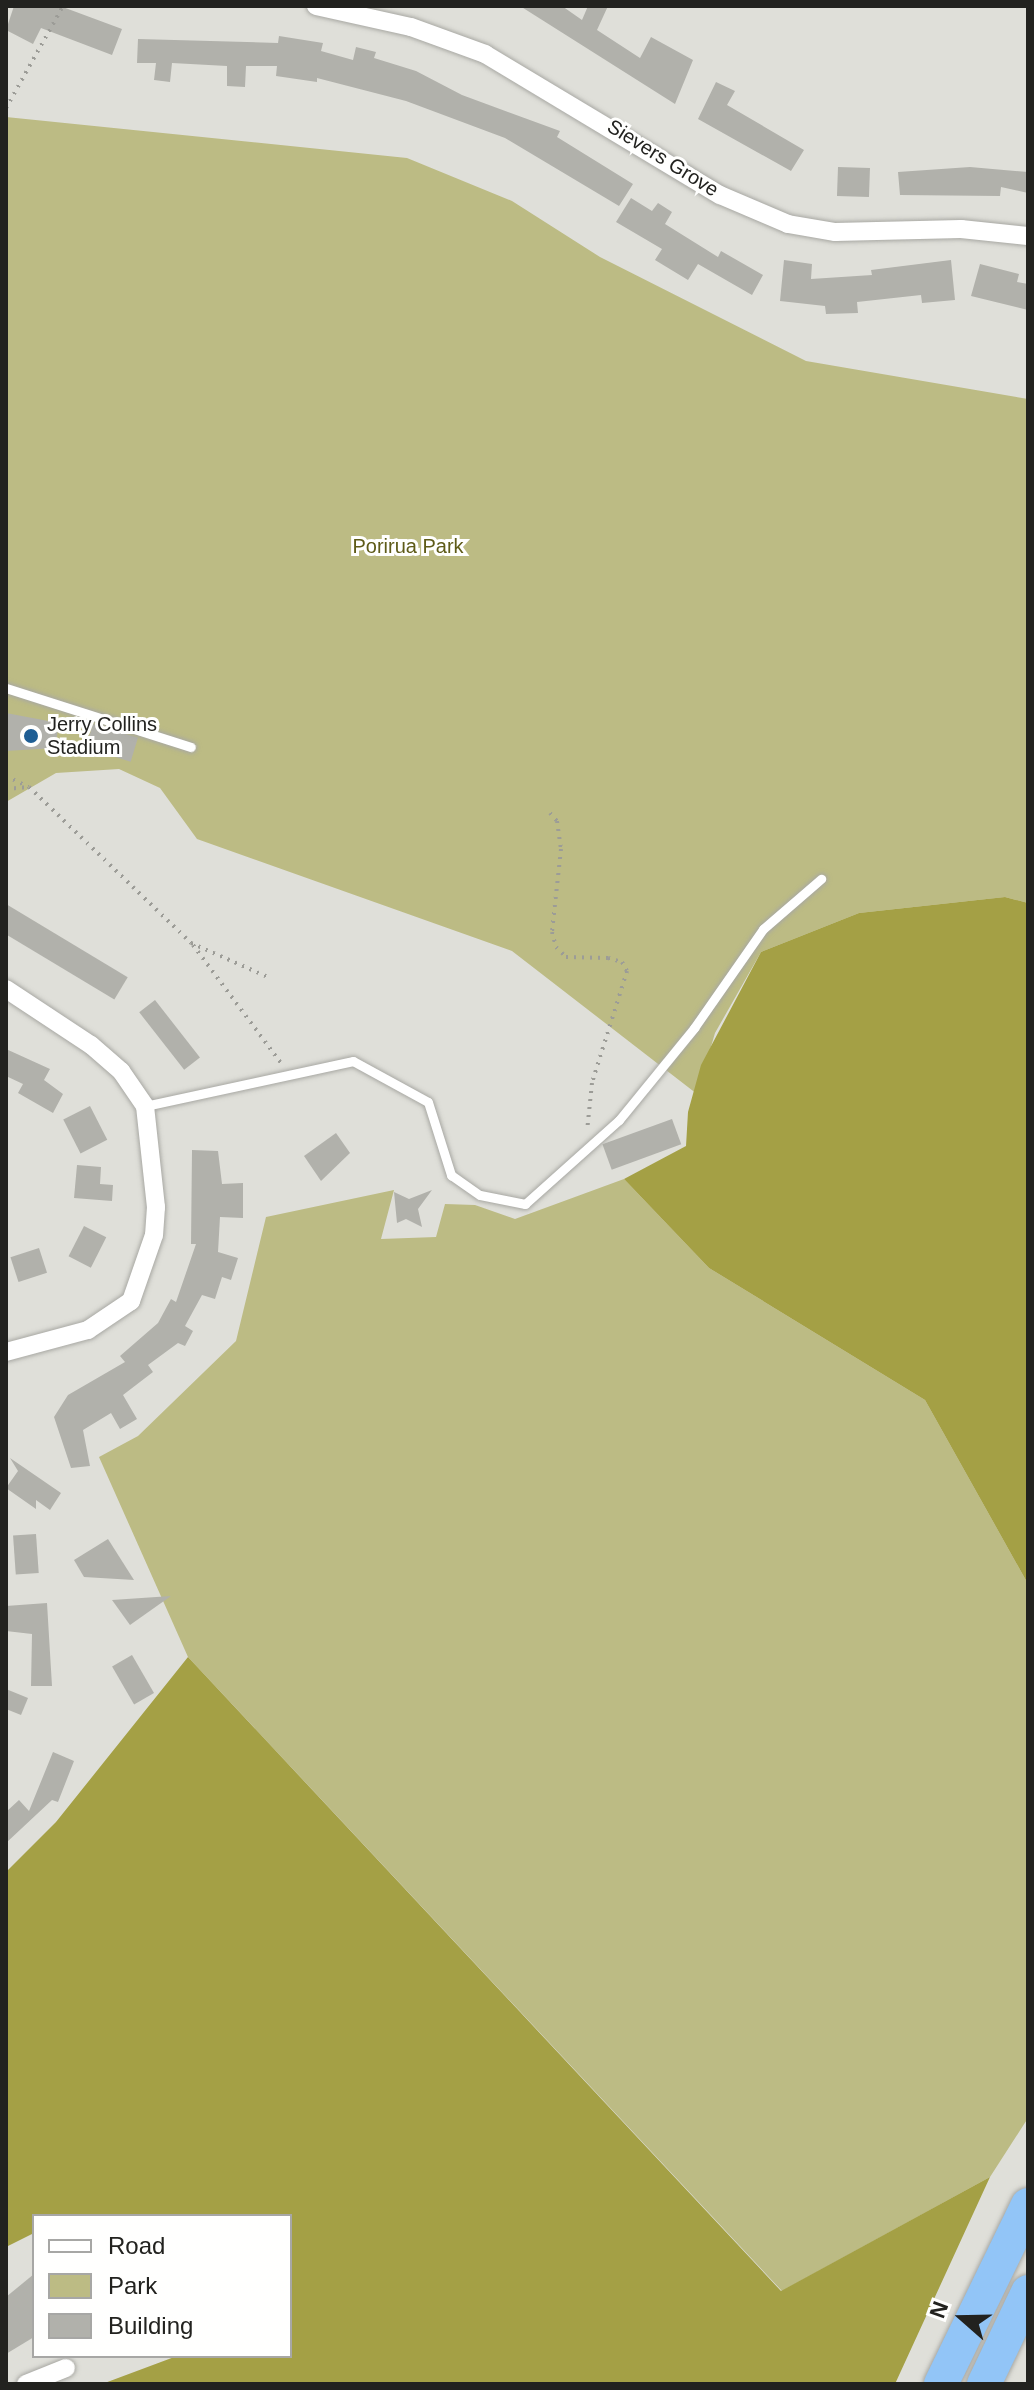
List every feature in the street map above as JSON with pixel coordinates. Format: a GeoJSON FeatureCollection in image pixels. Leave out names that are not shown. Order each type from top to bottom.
{"type":"FeatureCollection","features":[{"type":"Feature","properties":{"kind":"highway"},"geometry":{"type":"LineString","coordinates":[[941,2384],[1028,2205]]}},
{"type":"Feature","properties":{"kind":"highway"},"geometry":{"type":"LineString","coordinates":[[984,2384],[1028,2292]]}},
{"type":"Feature","properties":{"kind":"street","name":"Sievers Grove"},"geometry":{"type":"LineString","coordinates":[[316,6],[411,27],[485,54],[720,195],[788,224],[835,232],[961,229],[1028,236]]}},
{"type":"Feature","properties":{"kind":"street"},"geometry":{"type":"LineString","coordinates":[[6,989],[91,1045],[121,1071],[145,1106],[155,1182],[154,1235],[131,1301],[88,1330],[6,1352]]}},
{"type":"Feature","properties":{"kind":"street"},"geometry":{"type":"LineString","coordinates":[[26,2384],[66,2368]]}},
{"type":"Feature","properties":{"kind":"lane"},"geometry":{"type":"LineString","coordinates":[[6,688],[191,747]]}},
{"type":"Feature","properties":{"kind":"lane"},"geometry":{"type":"LineString","coordinates":[[145,1106],[353,1061],[428,1102],[451,1175],[503,1203],[525,1204],[585,1150],[652,1082],[763,929],[821,879]]}},
{"type":"Feature","properties":{"kind":"path"},"geometry":{"type":"LineString","coordinates":[[6,108],[63,6]]}},
{"type":"Feature","properties":{"kind":"path"},"geometry":{"type":"LineString","coordinates":[[6,776],[29,787],[191,943],[290,1075]]}},
{"type":"Feature","properties":{"kind":"path"},"geometry":{"type":"LineString","coordinates":[[6,789],[29,787]]}},
{"type":"Feature","properties":{"kind":"path"},"geometry":{"type":"LineString","coordinates":[[550,813],[557,821],[561,849],[552,932],[556,947],[566,957],[608,958],[622,962],[627,971],[592,1083],[585,1150]]}},
{"type":"Feature","properties":{"kind":"path"},"geometry":{"type":"LineString","coordinates":[[191,943],[270,978]]}},
{"type":"Feature","properties":{"kind":"green space","name":"Porirua Park"},"geometry":{"type":"Polygon","coordinates":[[[6,117],[407,158],[512,201],[600,257],[806,361],[1028,399],[1028,903],[1005,897],[859,913],[761,952],[715,1033],[697,1094],[512,951],[197,839],[160,788],[119,769],[56,773],[6,802],[6,117]]]}},
{"type":"Feature","properties":{"kind":"green space"},"geometry":{"type":"Polygon","coordinates":[[[624,1179],[709,1268],[925,1400],[1028,1584],[1028,2118],[990,2177],[782,2291],[188,1657],[99,1457],[138,1436],[236,1341],[266,1217],[394,1190],[381,1239],[436,1237],[445,1204],[475,1205],[515,1219],[624,1179]]]}},
{"type":"Feature","properties":{"kind":"shaded area"},"geometry":{"type":"Polygon","coordinates":[[[1005,897],[1028,903],[1028,1584],[925,1400],[709,1268],[624,1179],[686,1146],[688,1112],[701,1065],[761,952],[859,913],[1005,897]]]}},
{"type":"Feature","properties":{"kind":"shaded area"},"geometry":{"type":"Polygon","coordinates":[[[188,1657],[781,2291],[990,2177],[895,2384],[102,2384],[172,2358],[292,2358],[292,2214],[32,2214],[32,2234],[6,2247],[6,1872],[56,1822],[188,1657]]]}},
{"type":"Feature","properties":{"kind":"building"},"geometry":{"type":"Polygon","coordinates":[[[14,6],[60,6],[122,29],[112,55],[41,28],[33,44],[6,30],[14,6]]]}},
{"type":"Feature","properties":{"kind":"building"},"geometry":{"type":"Polygon","coordinates":[[[520,6],[562,6],[582,20],[588,6],[608,6],[597,30],[640,58],[651,37],[693,60],[675,104],[520,6]]]}},
{"type":"Feature","properties":{"kind":"building"},"geometry":{"type":"Polygon","coordinates":[[[279,36],[323,43],[321,51],[353,60],[356,47],[376,52],[374,58],[416,71],[462,95],[560,131],[557,137],[633,184],[619,206],[505,138],[406,101],[317,78],[317,82],[276,76],[277,66],[246,66],[245,87],[227,86],[227,66],[172,63],[170,82],[154,80],[156,63],[137,63],[138,39],[278,43],[279,36]]]}},
{"type":"Feature","properties":{"kind":"building"},"geometry":{"type":"Polygon","coordinates":[[[716,82],[735,91],[727,105],[804,150],[791,171],[698,119],[716,82]]]}},
{"type":"Feature","properties":{"kind":"building"},"geometry":{"type":"Polygon","coordinates":[[[838,167],[870,168],[869,197],[837,196],[838,167]]]}},
{"type":"Feature","properties":{"kind":"building"},"geometry":{"type":"Polygon","coordinates":[[[970,167],[1028,172],[1028,193],[1001,187],[1000,196],[900,195],[898,172],[970,167]]]}},
{"type":"Feature","properties":{"kind":"building"},"geometry":{"type":"Polygon","coordinates":[[[631,198],[652,211],[658,203],[672,212],[665,224],[718,257],[721,251],[763,275],[752,295],[698,264],[688,280],[655,260],[662,249],[616,222],[631,198]]]}},
{"type":"Feature","properties":{"kind":"building"},"geometry":{"type":"Polygon","coordinates":[[[784,260],[812,264],[811,279],[872,275],[871,270],[951,260],[955,300],[922,303],[921,295],[857,302],[858,313],[826,314],[825,306],[780,301],[784,260]]]}},
{"type":"Feature","properties":{"kind":"building"},"geometry":{"type":"Polygon","coordinates":[[[980,264],[1019,274],[1017,282],[1028,284],[1028,310],[971,296],[980,264]]]}},
{"type":"Feature","properties":{"kind":"building","name":"Jerry Collins Stadium"},"geometry":{"type":"Polygon","coordinates":[[[6,713],[59,723],[55,748],[6,751],[6,713]]]}},
{"type":"Feature","properties":{"kind":"building"},"geometry":{"type":"Polygon","coordinates":[[[93,724],[138,738],[131,762],[86,748],[93,724]]]}},
{"type":"Feature","properties":{"kind":"building"},"geometry":{"type":"Polygon","coordinates":[[[6,904],[128,977],[114,999],[6,934],[6,904]]]}},
{"type":"Feature","properties":{"kind":"building"},"geometry":{"type":"Polygon","coordinates":[[[155,1000],[200,1058],[184,1070],[139,1012],[155,1000]]]}},
{"type":"Feature","properties":{"kind":"building"},"geometry":{"type":"Polygon","coordinates":[[[6,1049],[50,1069],[44,1080],[63,1094],[53,1113],[18,1093],[23,1084],[6,1076],[6,1049]]]}},
{"type":"Feature","properties":{"kind":"building"},"geometry":{"type":"Polygon","coordinates":[[[90,1106],[107,1140],[81,1153],[63,1120],[90,1106]]]}},
{"type":"Feature","properties":{"kind":"building"},"geometry":{"type":"Polygon","coordinates":[[[672,1119],[681,1144],[612,1170],[602,1144],[672,1119]]]}},
{"type":"Feature","properties":{"kind":"building"},"geometry":{"type":"Polygon","coordinates":[[[336,1133],[350,1153],[321,1181],[304,1156],[336,1133]]]}},
{"type":"Feature","properties":{"kind":"building"},"geometry":{"type":"Polygon","coordinates":[[[192,1150],[218,1151],[222,1184],[243,1183],[243,1218],[220,1217],[218,1252],[238,1258],[231,1280],[222,1277],[215,1299],[202,1295],[185,1326],[193,1331],[185,1346],[178,1343],[148,1365],[153,1372],[123,1395],[137,1419],[120,1429],[111,1413],[83,1430],[90,1466],[71,1468],[54,1417],[68,1395],[125,1362],[120,1356],[158,1323],[171,1299],[176,1302],[196,1244],[191,1244],[192,1150]]]}},
{"type":"Feature","properties":{"kind":"building"},"geometry":{"type":"Polygon","coordinates":[[[77,1165],[101,1167],[100,1184],[113,1185],[112,1201],[74,1198],[77,1165]]]}},
{"type":"Feature","properties":{"kind":"building"},"geometry":{"type":"Polygon","coordinates":[[[432,1190],[418,1209],[422,1227],[406,1219],[397,1223],[394,1192],[409,1199],[432,1190]]]}},
{"type":"Feature","properties":{"kind":"building"},"geometry":{"type":"Polygon","coordinates":[[[84,1226],[106,1237],[91,1268],[69,1256],[84,1226]]]}},
{"type":"Feature","properties":{"kind":"building"},"geometry":{"type":"Polygon","coordinates":[[[39,1248],[47,1273],[19,1282],[10,1257],[39,1248]]]}},
{"type":"Feature","properties":{"kind":"building"},"geometry":{"type":"Polygon","coordinates":[[[10,1458],[61,1493],[50,1510],[36,1500],[36,1509],[6,1488],[18,1471],[10,1458]]]}},
{"type":"Feature","properties":{"kind":"building"},"geometry":{"type":"Polygon","coordinates":[[[36,1534],[39,1573],[16,1575],[13,1536],[36,1534]]]}},
{"type":"Feature","properties":{"kind":"building"},"geometry":{"type":"Polygon","coordinates":[[[108,1539],[134,1580],[84,1577],[74,1560],[108,1539]]]}},
{"type":"Feature","properties":{"kind":"building"},"geometry":{"type":"Polygon","coordinates":[[[171,1596],[130,1625],[112,1600],[171,1596]]]}},
{"type":"Feature","properties":{"kind":"building"},"geometry":{"type":"Polygon","coordinates":[[[47,1603],[52,1686],[31,1686],[32,1634],[6,1631],[6,1606],[47,1603]]]}},
{"type":"Feature","properties":{"kind":"building"},"geometry":{"type":"Polygon","coordinates":[[[132,1655],[154,1693],[134,1705],[112,1666],[132,1655]]]}},
{"type":"Feature","properties":{"kind":"building"},"geometry":{"type":"Polygon","coordinates":[[[6,1689],[28,1698],[21,1715],[6,1709],[6,1689]]]}},
{"type":"Feature","properties":{"kind":"building"},"geometry":{"type":"Polygon","coordinates":[[[53,1752],[74,1761],[58,1802],[52,1800],[6,1843],[6,1812],[19,1800],[29,1811],[53,1752]]]}},
{"type":"Feature","properties":{"kind":"building"},"geometry":{"type":"Polygon","coordinates":[[[32,2276],[32,2338],[6,2354],[6,2297],[32,2276]]]}},
{"type":"Feature","properties":{"kind":"place","name":"Jerry Collins Stadium"},"geometry":{"type":"Point","coordinates":[31,736]}}]}
